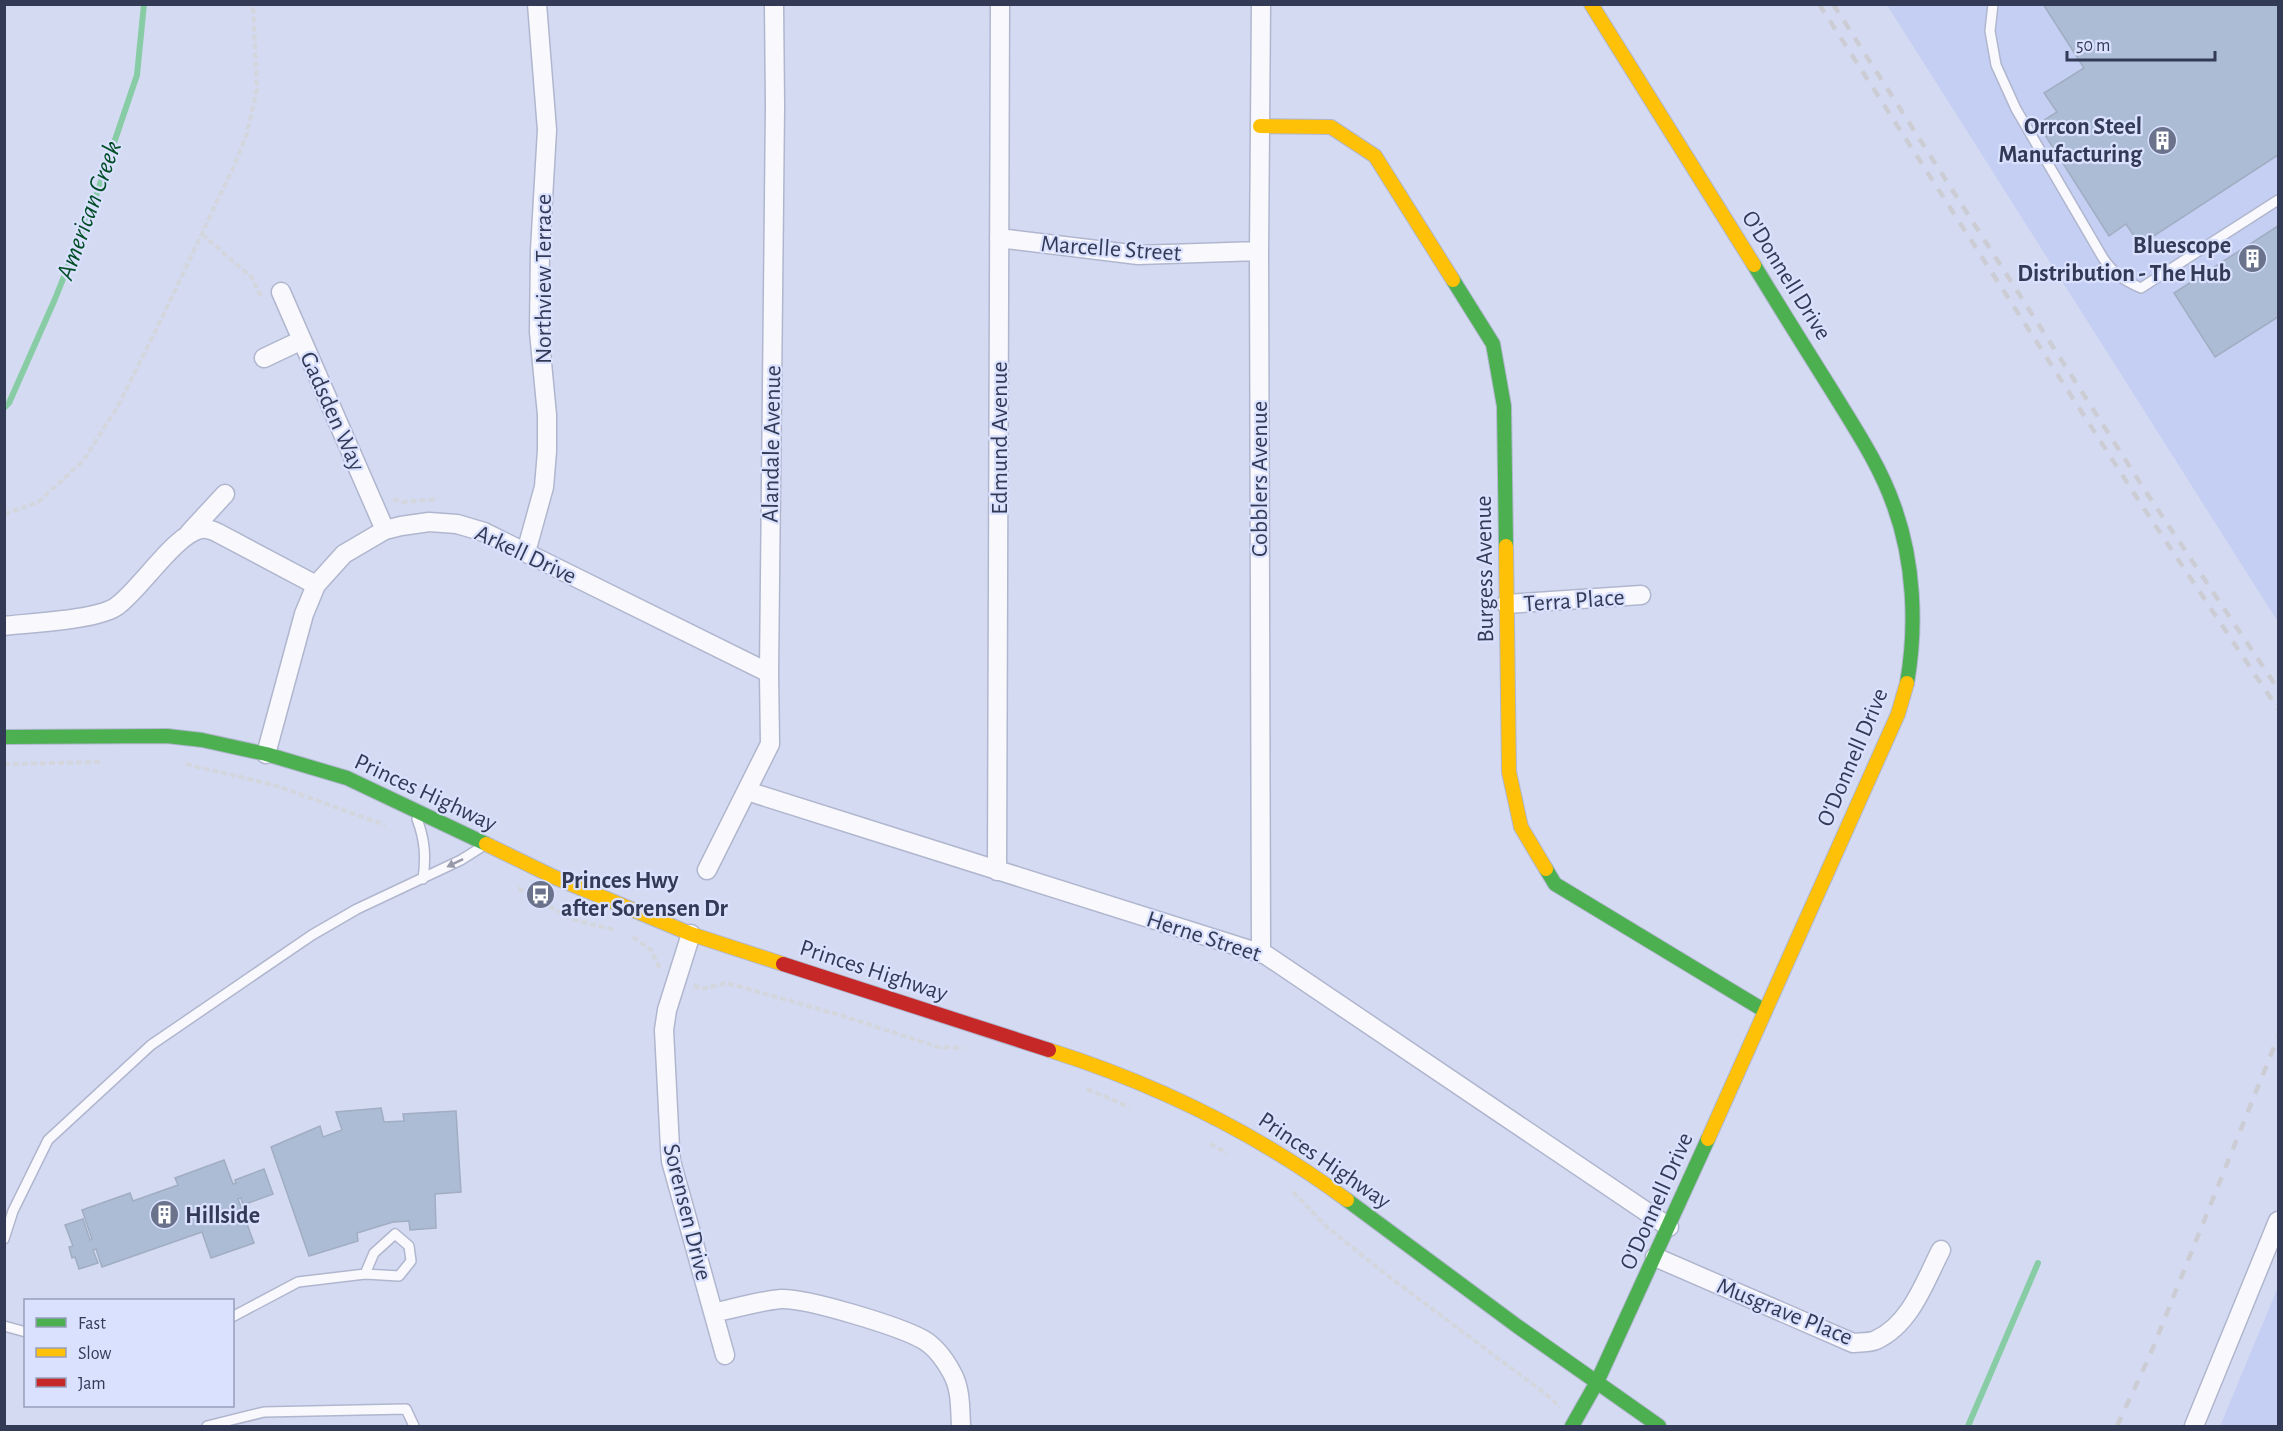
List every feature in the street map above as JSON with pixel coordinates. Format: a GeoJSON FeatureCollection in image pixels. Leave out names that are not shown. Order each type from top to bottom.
{"type":"FeatureCollection","features":[{"type":"Feature","properties":{"kind":"street","name":"Northview Terrace"},"geometry":{"type":"LineString","coordinates":[[526,552],[544,487],[547,451],[547,415],[538,333],[547,130],[537,4]]}},
{"type":"Feature","properties":{"kind":"street","name":"Alandale Avenue"},"geometry":{"type":"LineString","coordinates":[[707,870],[770,744],[774,4]]}},
{"type":"Feature","properties":{"kind":"street","name":"Edmund Avenue"},"geometry":{"type":"LineString","coordinates":[[997,871],[1000,4]]}},
{"type":"Feature","properties":{"kind":"street","name":"Cobblers Avenue"},"geometry":{"type":"LineString","coordinates":[[1261,4],[1259,251],[1261,953]]}},
{"type":"Feature","properties":{"kind":"street","name":"O'Donnell Drive"},"geometry":{"type":"LineString","coordinates":[[1574,1424],[1597,1382],[1669,1227],[1898,714],[1908,676],[1910,636],[1909,577],[1905,545],[1897,513],[1880,473],[1857,431],[1591,4]]}},
{"type":"Feature","properties":{"kind":"street","name":"Burgess Avenue"},"geometry":{"type":"LineString","coordinates":[[1260,126],[1331,127],[1375,156],[1493,344],[1504,406],[1509,772],[1521,827],[1555,884],[1765,1011]]}},
{"type":"Feature","properties":{"kind":"street","name":"Marcelle Street"},"geometry":{"type":"LineString","coordinates":[[999,238],[1138,255],[1259,251]]}},
{"type":"Feature","properties":{"kind":"street","name":"Gadsden Way"},"geometry":{"type":"LineString","coordinates":[[281,292],[385,530]]}},
{"type":"Feature","properties":{"kind":"street"},"geometry":{"type":"LineString","coordinates":[[264,358],[302,340]]}},
{"type":"Feature","properties":{"kind":"street"},"geometry":{"type":"LineString","coordinates":[[4,626],[109,611],[125,599],[225,494]]}},
{"type":"Feature","properties":{"kind":"street","name":"Arkell Drive"},"geometry":{"type":"LineString","coordinates":[[266,754],[295,642],[316,585],[344,554],[385,530],[429,522],[457,524],[484,532],[769,673]]}},
{"type":"Feature","properties":{"kind":"street"},"geometry":{"type":"LineString","coordinates":[[188,535],[201,529],[210,529],[316,585]]}},
{"type":"Feature","properties":{"kind":"street","name":"Terra Place"},"geometry":{"type":"LineString","coordinates":[[1506,604],[1641,595]]}},
{"type":"Feature","properties":{"kind":"street","name":"Princes Highway"},"geometry":{"type":"LineString","coordinates":[[4,737],[105,735],[167,736],[202,740],[266,754],[347,778],[554,878],[691,934],[1108,1069],[1161,1091],[1235,1127],[1319,1179],[1517,1326],[1659,1426]]}},
{"type":"Feature","properties":{"kind":"street","name":"Herne Street"},"geometry":{"type":"LineString","coordinates":[[747,790],[1261,953],[1669,1227]]}},
{"type":"Feature","properties":{"kind":"street","name":"Sorensen Drive"},"geometry":{"type":"LineString","coordinates":[[691,934],[667,1010],[664,1030],[671,1161],[725,1354]]}},
{"type":"Feature","properties":{"kind":"street"},"geometry":{"type":"LineString","coordinates":[[2194,1426],[2278,1221]]}},
{"type":"Feature","properties":{"kind":"street","name":"Musgrave Place"},"geometry":{"type":"LineString","coordinates":[[1655,1257],[1853,1343],[1874,1342],[1894,1329],[1908,1313],[1941,1250]]}},
{"type":"Feature","properties":{"kind":"street","name":"Sorensen Drive"},"geometry":{"type":"LineString","coordinates":[[714,1313],[780,1299],[800,1300],[885,1325],[921,1339],[934,1348],[953,1373],[958,1388],[961,1426]]}},
{"type":"Feature","properties":{"kind":"lane"},"geometry":{"type":"LineString","coordinates":[[1993,4],[1990,31],[1996,65],[2016,109],[2103,258],[2113,273],[2122,280],[2141,288],[2278,201]]}},
{"type":"Feature","properties":{"kind":"lane"},"geometry":{"type":"LineString","coordinates":[[413,809],[425,843],[426,860],[423,879]]}},
{"type":"Feature","properties":{"kind":"lane"},"geometry":{"type":"LineString","coordinates":[[4,1239],[13,1211],[48,1140],[151,1045],[312,935],[357,909],[461,860],[487,844]]}},
{"type":"Feature","properties":{"kind":"lane"},"geometry":{"type":"LineString","coordinates":[[234,1316],[298,1282],[365,1274],[399,1276],[411,1261],[409,1246],[395,1234],[374,1252],[365,1274]]}},
{"type":"Feature","properties":{"kind":"lane"},"geometry":{"type":"LineString","coordinates":[[4,1326],[24,1331]]}},
{"type":"Feature","properties":{"kind":"lane"},"geometry":{"type":"LineString","coordinates":[[207,1426],[264,1412],[406,1409],[414,1426]]}},
{"type":"Feature","properties":{"kind":"path"},"geometry":{"type":"LineString","coordinates":[[4,514],[37,503],[83,461],[118,406],[148,347],[234,166],[247,133],[257,89],[253,4]]}},
{"type":"Feature","properties":{"kind":"path"},"geometry":{"type":"LineString","coordinates":[[4,764],[104,762]]}},
{"type":"Feature","properties":{"kind":"path"},"geometry":{"type":"LineString","coordinates":[[179,762],[274,784],[389,827]]}},
{"type":"Feature","properties":{"kind":"path"},"geometry":{"type":"LineString","coordinates":[[512,884],[571,920],[626,932],[651,950],[659,968],[701,989],[727,983],[840,1015],[938,1047],[967,1049]]}},
{"type":"Feature","properties":{"kind":"path"},"geometry":{"type":"LineString","coordinates":[[1085,1088],[1137,1110]]}},
{"type":"Feature","properties":{"kind":"path"},"geometry":{"type":"LineString","coordinates":[[1206,1142],[1234,1157]]}},
{"type":"Feature","properties":{"kind":"path"},"geometry":{"type":"LineString","coordinates":[[1289,1188],[1326,1226],[1378,1269],[1543,1392],[1574,1424]]}},
{"type":"Feature","properties":{"kind":"shaded area"},"geometry":{"type":"Polygon","coordinates":[[[1887,5],[2278,5],[2278,622],[1887,5]]]}},
{"type":"Feature","properties":{"kind":"shaded area"},"geometry":{"type":"Polygon","coordinates":[[[2278,1287],[2278,1426],[2220,1426],[2278,1287]]]}},
{"type":"Feature","properties":{"kind":"building","name":"Orrcon Steel Manufacturing"},"geometry":{"type":"Polygon","coordinates":[[[2043,4],[2278,4],[2278,155],[2140,245],[2126,224],[2109,236],[2038,124],[2057,112],[2044,93],[2084,68],[2043,4]]]}},
{"type":"Feature","properties":{"kind":"building","name":"Bluescope Distribution - The Hub"},"geometry":{"type":"Polygon","coordinates":[[[2278,226],[2278,317],[2215,357],[2174,293],[2278,226]]]}},
{"type":"Feature","properties":{"kind":"building"},"geometry":{"type":"Polygon","coordinates":[[[381,1108],[384,1122],[404,1121],[403,1114],[456,1111],[461,1192],[435,1194],[436,1228],[410,1230],[409,1221],[393,1222],[357,1233],[358,1241],[309,1256],[271,1147],[320,1126],[323,1137],[342,1130],[336,1112],[381,1108]]]}},
{"type":"Feature","properties":{"kind":"building","name":"Hillside"},"geometry":{"type":"Polygon","coordinates":[[[224,1160],[233,1184],[236,1183],[235,1180],[264,1169],[273,1194],[243,1205],[241,1198],[238,1199],[254,1243],[211,1258],[202,1232],[102,1267],[96,1249],[93,1250],[98,1263],[79,1269],[75,1257],[72,1258],[69,1247],[73,1246],[65,1225],[83,1219],[90,1240],[92,1239],[82,1210],[130,1193],[133,1201],[178,1185],[175,1178],[224,1160]]]}},
{"type":"Feature","properties":{"kind":"waterway","name":"American Creek"},"geometry":{"type":"LineString","coordinates":[[4,408],[9,403],[55,299],[95,199],[137,75],[144,4]]}},
{"type":"Feature","properties":{"kind":"waterway"},"geometry":{"type":"LineString","coordinates":[[1968,1426],[2038,1263]]}},
{"type":"Feature","properties":{"kind":"railway"},"geometry":{"type":"LineString","coordinates":[[1819,4],[2139,501],[2278,709]]}},
{"type":"Feature","properties":{"kind":"railway"},"geometry":{"type":"LineString","coordinates":[[1833,4],[2148,495],[2278,689]]}},
{"type":"Feature","properties":{"kind":"railway"},"geometry":{"type":"LineString","coordinates":[[2117,1426],[2150,1355],[2278,1037]]}},
{"type":"Feature","properties":{"kind":"traffic: fast"},"geometry":{"type":"LineString","coordinates":[[1754,265],[1851,421],[1882,477],[1894,506],[1906,549],[1912,594],[1912,639],[1907,683]]}},
{"type":"Feature","properties":{"kind":"traffic: fast"},"geometry":{"type":"LineString","coordinates":[[1453,280],[1493,344],[1504,406],[1506,546]]}},
{"type":"Feature","properties":{"kind":"traffic: fast"},"geometry":{"type":"LineString","coordinates":[[4,737],[167,736],[202,740],[266,754],[347,778],[486,844]]}},
{"type":"Feature","properties":{"kind":"traffic: fast"},"geometry":{"type":"LineString","coordinates":[[1546,869],[1555,884],[1765,1011]]}},
{"type":"Feature","properties":{"kind":"traffic: fast"},"geometry":{"type":"LineString","coordinates":[[1572,1426],[1597,1382],[1708,1139]]}},
{"type":"Feature","properties":{"kind":"traffic: fast"},"geometry":{"type":"LineString","coordinates":[[1347,1200],[1517,1326],[1659,1426]]}},
{"type":"Feature","properties":{"kind":"traffic: slow"},"geometry":{"type":"LineString","coordinates":[[1591,4],[1754,265]]}},
{"type":"Feature","properties":{"kind":"traffic: slow"},"geometry":{"type":"LineString","coordinates":[[1260,126],[1331,127],[1375,156],[1453,280]]}},
{"type":"Feature","properties":{"kind":"traffic: slow"},"geometry":{"type":"LineString","coordinates":[[1506,546],[1509,772],[1521,827],[1546,869]]}},
{"type":"Feature","properties":{"kind":"traffic: slow"},"geometry":{"type":"LineString","coordinates":[[1708,1139],[1898,714],[1907,683]]}},
{"type":"Feature","properties":{"kind":"traffic: slow"},"geometry":{"type":"LineString","coordinates":[[486,844],[554,877],[691,934],[783,964]]}},
{"type":"Feature","properties":{"kind":"traffic: slow"},"geometry":{"type":"LineString","coordinates":[[1049,1050],[1128,1078],[1204,1113],[1278,1153],[1347,1200]]}},
{"type":"Feature","properties":{"kind":"traffic: jam"},"geometry":{"type":"LineString","coordinates":[[783,964],[1049,1050]]}},
{"type":"Feature","properties":{"kind":"place","name":"Orrcon Steel Manufacturing"},"geometry":{"type":"Point","coordinates":[2163,140]}},
{"type":"Feature","properties":{"kind":"place","name":"Bluescope Distribution - The Hub"},"geometry":{"type":"Point","coordinates":[2252,259]}},
{"type":"Feature","properties":{"kind":"place","name":"Princes Hwy after Sorensen Dr"},"geometry":{"type":"Point","coordinates":[540,894]}},
{"type":"Feature","properties":{"kind":"place","name":"Hillside"},"geometry":{"type":"Point","coordinates":[164,1215]}}]}
